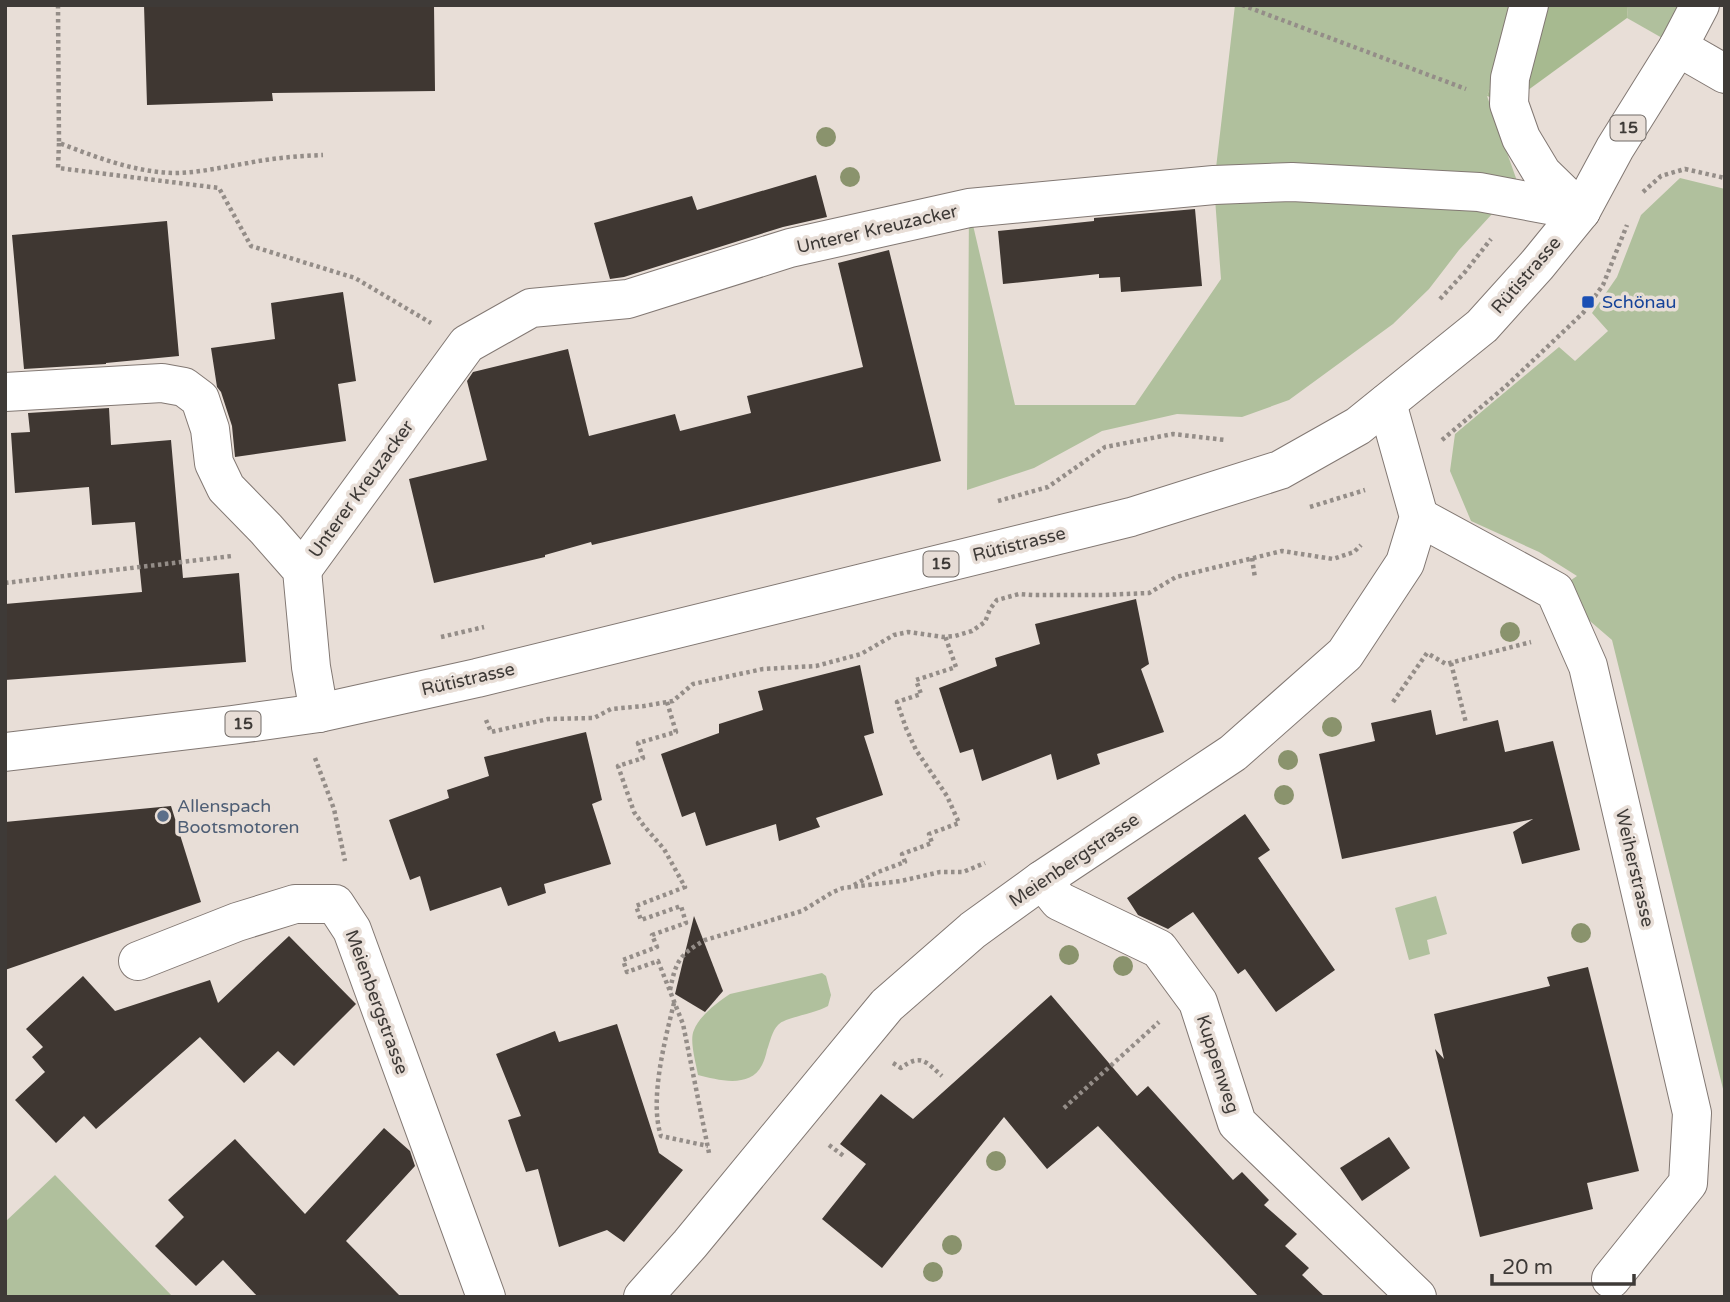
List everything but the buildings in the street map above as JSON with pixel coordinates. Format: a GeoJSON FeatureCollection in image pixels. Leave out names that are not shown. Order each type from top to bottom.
{"type":"FeatureCollection","features":[{"type":"Feature","properties":{"kind":"street"},"geometry":{"type":"LineString","coordinates":[[1529,5],[1510,78],[1509,104],[1521,138],[1542,173],[1581,211]]}},
{"type":"Feature","properties":{"kind":"street","name":"Rütistrasse"},"geometry":{"type":"LineString","coordinates":[[5,752],[319,713],[477,678],[1131,517],[1280,470],[1358,426],[1482,326],[1581,211],[1700,5]]}},
{"type":"Feature","properties":{"kind":"street"},"geometry":{"type":"LineString","coordinates":[[1678,47],[1725,74]]}},
{"type":"Feature","properties":{"kind":"street","name":"Unterer Kreuzacker"},"geometry":{"type":"LineString","coordinates":[[302,570],[467,344],[531,308],[628,299],[790,248],[969,208],[1214,185],[1292,182],[1479,192],[1581,211]]}},
{"type":"Feature","properties":{"kind":"street","name":"Unterer Kreuzacker"},"geometry":{"type":"LineString","coordinates":[[5,392],[162,383],[184,387],[200,399],[210,429],[214,463],[226,488],[302,570],[311,667],[319,713]]}},
{"type":"Feature","properties":{"kind":"street"},"geometry":{"type":"LineString","coordinates":[[1387,402],[1419,517]]}},
{"type":"Feature","properties":{"kind":"street","name":"Weiherstrasse"},"geometry":{"type":"LineString","coordinates":[[1419,517],[1555,591],[1588,666],[1692,1113],[1688,1183],[1611,1279]]}},
{"type":"Feature","properties":{"kind":"street","name":"Meienbergstrasse"},"geometry":{"type":"LineString","coordinates":[[643,1297],[887,1006],[973,930],[1042,880],[1233,753],[1345,654],[1405,563],[1419,517]]}},
{"type":"Feature","properties":{"kind":"street","name":"Kuppenweg"},"geometry":{"type":"LineString","coordinates":[[1042,880],[1059,901],[1159,949],[1198,1002],[1237,1123],[1417,1297]]}},
{"type":"Feature","properties":{"kind":"street"},"geometry":{"type":"LineString","coordinates":[[138,961],[237,922],[295,904],[335,904]]}},
{"type":"Feature","properties":{"kind":"street","name":"Meienbergstrasse"},"geometry":{"type":"LineString","coordinates":[[335,904],[352,930],[486,1297]]}},
{"type":"Feature","properties":{"kind":"path"},"geometry":{"type":"LineString","coordinates":[[58,5],[58,168],[219,188],[251,246],[355,278],[467,344]]}},
{"type":"Feature","properties":{"kind":"path"},"geometry":{"type":"LineString","coordinates":[[1242,5],[1509,104]]}},
{"type":"Feature","properties":{"kind":"path"},"geometry":{"type":"LineString","coordinates":[[59,143],[115,163],[172,173],[208,171],[279,158],[323,155]]}},
{"type":"Feature","properties":{"kind":"path"},"geometry":{"type":"LineString","coordinates":[[1642,193],[1661,176],[1685,169],[1725,178]]}},
{"type":"Feature","properties":{"kind":"path"},"geometry":{"type":"LineString","coordinates":[[1439,301],[1524,200]]}},
{"type":"Feature","properties":{"kind":"path"},"geometry":{"type":"LineString","coordinates":[[1307,508],[1441,466],[1440,441],[1506,386],[1583,313],[1603,285],[1632,214]]}},
{"type":"Feature","properties":{"kind":"path"},"geometry":{"type":"LineString","coordinates":[[995,502],[1048,487],[1105,447],[1173,434],[1231,440]]}},
{"type":"Feature","properties":{"kind":"path"},"geometry":{"type":"LineString","coordinates":[[5,583],[247,554],[273,537]]}},
{"type":"Feature","properties":{"kind":"path"},"geometry":{"type":"LineString","coordinates":[[466,632],[484,716],[491,732],[548,719],[594,718],[611,709],[673,701],[693,684],[763,669],[816,666],[861,654],[894,635],[908,632],[955,636],[972,631],[985,622],[990,609],[998,600],[1009,596],[1149,593],[1176,576],[1282,551],[1333,559],[1354,552],[1362,545]]}},
{"type":"Feature","properties":{"kind":"path"},"geometry":{"type":"LineString","coordinates":[[1252,558],[1255,578]]}},
{"type":"Feature","properties":{"kind":"path"},"geometry":{"type":"LineString","coordinates":[[440,638],[488,626]]}},
{"type":"Feature","properties":{"kind":"path"},"geometry":{"type":"LineString","coordinates":[[1393,702],[1427,653],[1446,664],[1573,632]]}},
{"type":"Feature","properties":{"kind":"path"},"geometry":{"type":"LineString","coordinates":[[670,991],[680,957],[705,940],[802,911],[833,892],[853,886],[878,872],[905,862],[902,854],[932,843],[929,834],[959,823],[947,796],[916,750],[897,702],[921,694],[916,680],[956,667],[945,636]]}},
{"type":"Feature","properties":{"kind":"path"},"geometry":{"type":"LineString","coordinates":[[1451,663],[1466,723]]}},
{"type":"Feature","properties":{"kind":"path"},"geometry":{"type":"LineString","coordinates":[[667,702],[676,732],[638,743],[643,758],[618,766],[634,812],[664,849],[685,887],[636,905],[641,920],[681,906],[686,923],[652,935],[656,947],[623,960],[627,972],[658,961],[683,1024],[710,1154],[743,1179]]}},
{"type":"Feature","properties":{"kind":"path"},"geometry":{"type":"LineString","coordinates":[[313,753],[334,809],[348,876],[335,904]]}},
{"type":"Feature","properties":{"kind":"path"},"geometry":{"type":"LineString","coordinates":[[853,886],[877,885],[940,872],[963,873],[991,861]]}},
{"type":"Feature","properties":{"kind":"path"},"geometry":{"type":"LineString","coordinates":[[1064,1108],[1191,993]]}},
{"type":"Feature","properties":{"kind":"path"},"geometry":{"type":"LineString","coordinates":[[674,1002],[662,1049],[657,1124],[661,1136],[708,1146]]}},
{"type":"Feature","properties":{"kind":"path"},"geometry":{"type":"LineString","coordinates":[[899,1067],[912,1060],[919,1060],[942,1076]]}},
{"type":"Feature","properties":{"kind":"path"},"geometry":{"type":"LineString","coordinates":[[828,1144],[845,1157]]}},
{"type":"Feature","properties":{"kind":"green space"},"geometry":{"type":"Polygon","coordinates":[[[1235,5],[1519,5],[1487,96],[1517,181],[1429,289],[1393,324],[1289,400],[1242,417],[1177,414],[1102,431],[1034,468],[967,490],[969,208],[1015,405],[1135,405],[1221,279],[1214,185],[1235,5]]]}},
{"type":"Feature","properties":{"kind":"green space"},"geometry":{"type":"Polygon","coordinates":[[[1519,5],[1628,5],[1627,18],[1509,104],[1487,96],[1519,5]]]}},
{"type":"Feature","properties":{"kind":"green space"},"geometry":{"type":"Polygon","coordinates":[[[1628,5],[1700,5],[1678,47],[1627,18],[1628,5]]]}},
{"type":"Feature","properties":{"kind":"green space"},"geometry":{"type":"Polygon","coordinates":[[[1680,178],[1725,189],[1725,1097],[1612,640],[1555,591],[1577,576],[1539,552],[1471,521],[1450,471],[1455,434],[1559,347],[1575,361],[1608,331],[1592,313],[1617,277],[1641,215],[1680,178]]]}},
{"type":"Feature","properties":{"kind":"green space"},"geometry":{"type":"Polygon","coordinates":[[[1436,896],[1447,934],[1427,940],[1430,954],[1409,960],[1395,908],[1436,896]]]}},
{"type":"Feature","properties":{"kind":"green space"},"geometry":{"type":"Polygon","coordinates":[[[822,973],[826,976],[831,995],[828,1006],[778,1025],[757,1073],[733,1081],[698,1075],[693,1034],[700,1019],[715,1005],[730,994],[822,973]]]}},
{"type":"Feature","properties":{"kind":"green space"},"geometry":{"type":"Polygon","coordinates":[[[55,1175],[173,1297],[5,1297],[5,1222],[55,1175]]]}},
{"type":"Feature","properties":{"kind":"place","name":"Schönau"},"geometry":{"type":"Point","coordinates":[1588,302]}},
{"type":"Feature","properties":{"kind":"place","name":"Allenspach Bootsmotoren"},"geometry":{"type":"Point","coordinates":[163,816]}}]}
